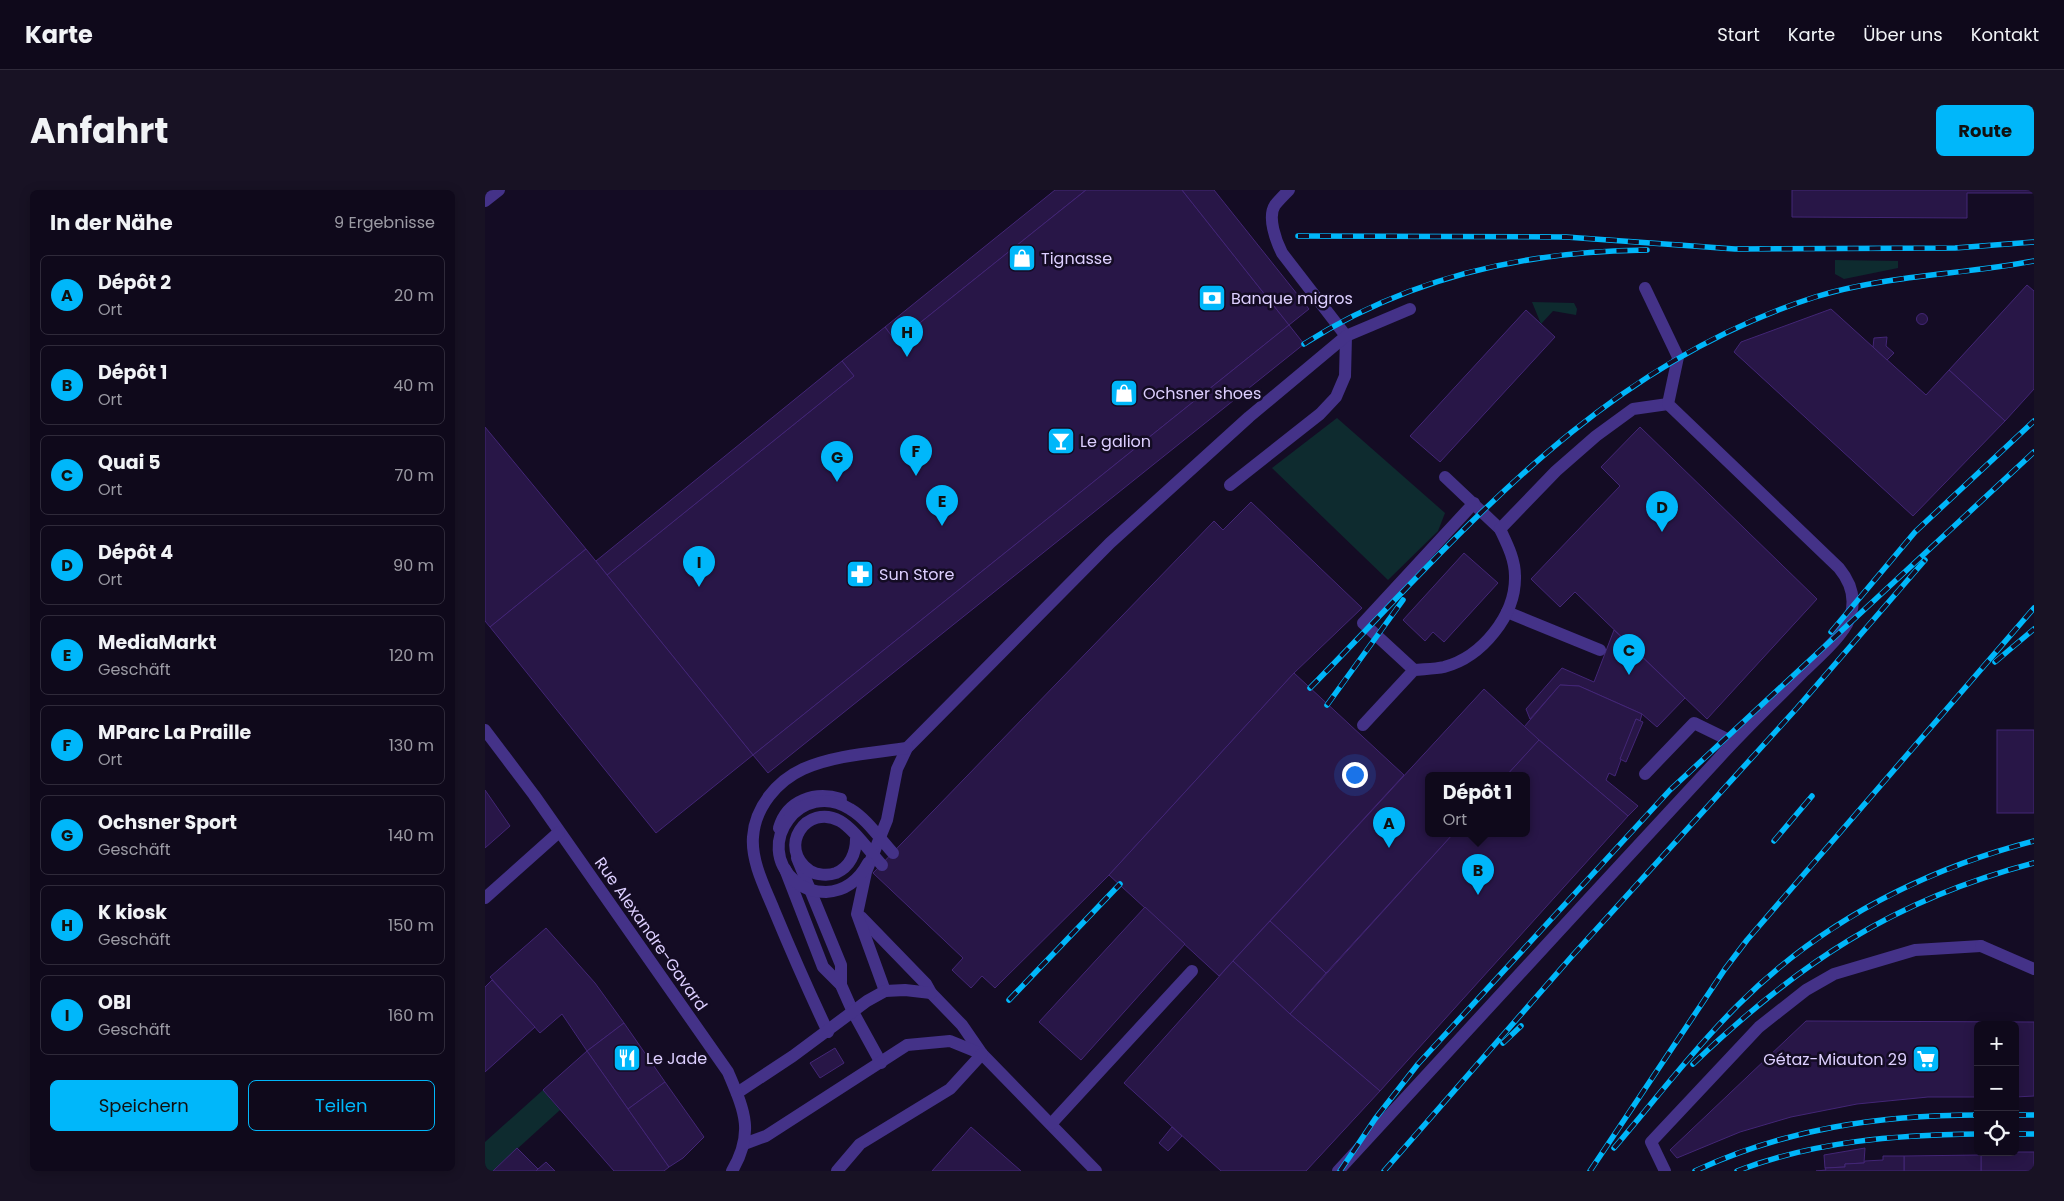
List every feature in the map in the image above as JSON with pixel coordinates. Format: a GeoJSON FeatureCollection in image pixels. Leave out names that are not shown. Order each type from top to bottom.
{"type":"FeatureCollection","features":[{"type":"Feature","properties":{"kind":"street"},"geometry":{"type":"LineString","coordinates":[[485,201],[499,190]]}},
{"type":"Feature","properties":{"kind":"street"},"geometry":{"type":"LineString","coordinates":[[1230,485],[1320,414],[1336,397],[1345,376],[1346,336],[1282,253],[1275,240],[1272,225],[1273,207],[1289,190]]}},
{"type":"Feature","properties":{"kind":"street"},"geometry":{"type":"LineString","coordinates":[[1645,288],[1678,357],[1668,404]]}},
{"type":"Feature","properties":{"kind":"street"},"geometry":{"type":"LineString","coordinates":[[885,992],[857,914],[866,872],[887,820],[897,769],[907,748],[1111,543],[1249,417],[1346,336],[1410,309]]}},
{"type":"Feature","properties":{"kind":"street"},"geometry":{"type":"LineString","coordinates":[[1500,529],[1556,471],[1625,414],[1633,409],[1668,404]]}},
{"type":"Feature","properties":{"kind":"street"},"geometry":{"type":"LineString","coordinates":[[1338,1171],[1733,742],[1816,660],[1845,626],[1853,605],[1853,595],[1846,576],[1668,404]]}},
{"type":"Feature","properties":{"kind":"street"},"geometry":{"type":"LineString","coordinates":[[1363,725],[1414,670],[1444,667],[1473,653],[1487,641],[1507,612],[1514,596],[1515,575],[1511,553],[1500,529],[1445,476]]}},
{"type":"Feature","properties":{"kind":"street"},"geometry":{"type":"LineString","coordinates":[[1414,670],[1363,623],[1474,503]]}},
{"type":"Feature","properties":{"kind":"street"},"geometry":{"type":"LineString","coordinates":[[1507,612],[1600,650]]}},
{"type":"Feature","properties":{"kind":"street"},"geometry":{"type":"LineString","coordinates":[[1645,774],[1694,722],[1733,742]]}},
{"type":"Feature","properties":{"kind":"street","name":"Rue Alexandre-Gavard"},"geometry":{"type":"LineString","coordinates":[[485,730],[716,1052],[728,1072],[745,1115],[744,1144],[732,1171]]}},
{"type":"Feature","properties":{"kind":"street"},"geometry":{"type":"LineString","coordinates":[[828,1032],[799,972],[764,885],[754,854],[753,837],[756,823],[772,790],[801,770],[827,760],[907,748]]}},
{"type":"Feature","properties":{"kind":"street"},"geometry":{"type":"LineString","coordinates":[[881,1063],[853,1012],[841,985],[823,967],[788,880],[783,865],[781,858],[778,851],[779,827],[793,805],[807,798],[821,795],[841,799],[851,804],[865,821],[868,828],[871,835],[871,851],[868,863],[859,878],[850,885],[840,889],[820,892],[809,890],[791,878],[785,869],[782,862],[779,854],[779,848],[779,840],[783,826],[804,805],[829,801],[850,808],[859,815],[865,822],[871,828],[893,853]]}},
{"type":"Feature","properties":{"kind":"street"},"geometry":{"type":"LineString","coordinates":[[841,985],[841,965],[801,868],[795,851],[795,842],[796,837],[798,832],[803,824],[809,819],[829,815],[844,822],[851,829],[853,834],[856,839],[854,855],[843,868],[836,873],[829,874],[814,873],[798,859],[795,840],[798,833],[808,822],[822,817],[839,821],[847,827],[853,834],[865,846],[870,853],[882,865]]}},
{"type":"Feature","properties":{"kind":"street"},"geometry":{"type":"LineString","coordinates":[[485,898],[559,832]]}},
{"type":"Feature","properties":{"kind":"street"},"geometry":{"type":"LineString","coordinates":[[857,914],[926,984],[931,993],[962,1025],[981,1054],[1097,1171]]}},
{"type":"Feature","properties":{"kind":"street"},"geometry":{"type":"LineString","coordinates":[[1665,1171],[1651,1142],[1759,1028],[1806,990],[1835,974],[1915,950],[1981,946],[2034,969]]}},
{"type":"Feature","properties":{"kind":"street"},"geometry":{"type":"LineString","coordinates":[[1051,1124],[1192,971]]}},
{"type":"Feature","properties":{"kind":"street"},"geometry":{"type":"LineString","coordinates":[[737,1093],[828,1032],[853,1012],[885,992],[905,990],[931,993]]}},
{"type":"Feature","properties":{"kind":"street"},"geometry":{"type":"LineString","coordinates":[[744,1144],[766,1136],[907,1045],[950,1041],[981,1054]]}},
{"type":"Feature","properties":{"kind":"street"},"geometry":{"type":"LineString","coordinates":[[837,1171],[860,1144],[950,1089],[981,1054]]}},
{"type":"Feature","properties":{"kind":"green space"},"geometry":{"type":"Polygon","coordinates":[[[1835,260],[1898,261],[1898,268],[1844,279],[1835,274],[1835,260]]]}},
{"type":"Feature","properties":{"kind":"green space"},"geometry":{"type":"Polygon","coordinates":[[[1532,302],[1574,303],[1577,309],[1576,315],[1553,311],[1541,324],[1532,302]]]}},
{"type":"Feature","properties":{"kind":"green space"},"geometry":{"type":"Polygon","coordinates":[[[1337,418],[1445,513],[1438,531],[1388,580],[1272,468],[1337,418]]]}},
{"type":"Feature","properties":{"kind":"green space"},"geometry":{"type":"Polygon","coordinates":[[[543,1090],[560,1110],[493,1171],[485,1171],[485,1142],[543,1090]]]}},
{"type":"Feature","properties":{"kind":"building"},"geometry":{"type":"Polygon","coordinates":[[[1055,190],[1086,190],[896,342],[885,327],[1055,190]]]}},
{"type":"Feature","properties":{"kind":"building"},"geometry":{"type":"Polygon","coordinates":[[[1086,190],[1182,190],[1289,325],[753,755],[607,575],[854,376],[842,361],[885,327],[896,342],[1086,190]]]}},
{"type":"Feature","properties":{"kind":"building"},"geometry":{"type":"Polygon","coordinates":[[[1182,190],[1214,190],[1309,309],[1289,325],[1182,190]]]}},
{"type":"Feature","properties":{"kind":"building"},"geometry":{"type":"Polygon","coordinates":[[[1792,190],[2034,190],[2034,193],[1967,193],[1967,218],[1792,217],[1792,190]]]}},
{"type":"Feature","properties":{"kind":"building"},"geometry":{"type":"Polygon","coordinates":[[[2027,285],[2034,291],[2034,389],[2005,421],[1949,370],[2027,285]]]}},
{"type":"Feature","properties":{"kind":"building"},"geometry":{"type":"Polygon","coordinates":[[[1831,309],[1926,395],[1949,370],[2005,421],[1913,516],[1734,352],[1741,342],[1831,309]]]}},
{"type":"Feature","properties":{"kind":"building"},"geometry":{"type":"Polygon","coordinates":[[[1526,310],[1555,337],[1440,462],[1410,436],[1526,310]]]}},
{"type":"Feature","properties":{"kind":"building"},"geometry":{"type":"Polygon","coordinates":[[[1920,314],[1924,314],[1927,319],[1926,323],[1920,324],[1917,321],[1917,317],[1920,314]]]}},
{"type":"Feature","properties":{"kind":"building"},"geometry":{"type":"Polygon","coordinates":[[[1289,325],[1304,344],[768,773],[753,755],[1289,325]]]}},
{"type":"Feature","properties":{"kind":"building"},"geometry":{"type":"Polygon","coordinates":[[[1887,337],[1886,346],[1894,353],[1887,360],[1873,347],[1874,338],[1887,337]]]}},
{"type":"Feature","properties":{"kind":"building"},"geometry":{"type":"Polygon","coordinates":[[[842,361],[854,376],[607,575],[596,561],[842,361]]]}},
{"type":"Feature","properties":{"kind":"building"},"geometry":{"type":"Polygon","coordinates":[[[485,427],[586,549],[490,627],[485,621],[485,427]]]}},
{"type":"Feature","properties":{"kind":"building"},"geometry":{"type":"Polygon","coordinates":[[[1640,427],[1817,599],[1707,719],[1575,592],[1560,607],[1531,579],[1620,486],[1601,467],[1640,427]]]}},
{"type":"Feature","properties":{"kind":"building"},"geometry":{"type":"Polygon","coordinates":[[[1251,502],[1362,608],[1294,673],[1109,875],[995,988],[982,976],[971,988],[952,970],[963,958],[873,873],[1214,521],[1223,530],[1251,502]]]}},
{"type":"Feature","properties":{"kind":"building"},"geometry":{"type":"Polygon","coordinates":[[[586,549],[753,755],[656,833],[490,627],[586,549]]]}},
{"type":"Feature","properties":{"kind":"building"},"geometry":{"type":"Polygon","coordinates":[[[1464,553],[1498,583],[1444,642],[1433,632],[1425,641],[1403,620],[1464,553]]]}},
{"type":"Feature","properties":{"kind":"building"},"geometry":{"type":"Polygon","coordinates":[[[1614,630],[1685,698],[1657,727],[1642,714],[1579,686],[1560,685],[1530,719],[1526,709],[1562,668],[1594,682],[1614,630]]]}},
{"type":"Feature","properties":{"kind":"building"},"geometry":{"type":"Polygon","coordinates":[[[1294,673],[1404,775],[1219,976],[1109,875],[1294,673]]]}},
{"type":"Feature","properties":{"kind":"building"},"geometry":{"type":"Polygon","coordinates":[[[1560,685],[1579,686],[1642,714],[1640,721],[1636,719],[1615,776],[1609,773],[1606,780],[1638,806],[1628,816],[1524,727],[1560,685]]]}},
{"type":"Feature","properties":{"kind":"building"},"geometry":{"type":"Polygon","coordinates":[[[1484,689],[1539,740],[1510,772],[1425,772],[1425,837],[1450,837],[1326,973],[1270,921],[1484,689]]]}},
{"type":"Feature","properties":{"kind":"building"},"geometry":{"type":"Polygon","coordinates":[[[1636,719],[1643,722],[1626,762],[1620,759],[1636,719]]]}},
{"type":"Feature","properties":{"kind":"building"},"geometry":{"type":"Polygon","coordinates":[[[1997,730],[2034,730],[2034,813],[1997,813],[1997,730]]]}},
{"type":"Feature","properties":{"kind":"building"},"geometry":{"type":"Polygon","coordinates":[[[1539,740],[1628,816],[1380,1091],[1290,1014],[1450,837],[1530,837],[1530,772],[1510,772],[1539,740]]]}},
{"type":"Feature","properties":{"kind":"building"},"geometry":{"type":"Polygon","coordinates":[[[485,790],[510,826],[485,848],[485,790]]]}},
{"type":"Feature","properties":{"kind":"building"},"geometry":{"type":"Polygon","coordinates":[[[1145,907],[1185,944],[1081,1060],[1039,1022],[1145,907]]]}},
{"type":"Feature","properties":{"kind":"building"},"geometry":{"type":"Polygon","coordinates":[[[1270,921],[1326,973],[1290,1014],[1233,961],[1270,921]]]}},
{"type":"Feature","properties":{"kind":"building"},"geometry":{"type":"Polygon","coordinates":[[[546,928],[595,983],[624,1023],[587,1051],[562,1014],[540,1033],[490,977],[546,928]]]}},
{"type":"Feature","properties":{"kind":"building"},"geometry":{"type":"Polygon","coordinates":[[[1233,961],[1290,1014],[1380,1091],[1306,1171],[1221,1171],[1124,1083],[1233,961]]]}},
{"type":"Feature","properties":{"kind":"building"},"geometry":{"type":"Polygon","coordinates":[[[492,980],[535,1027],[485,1072],[485,987],[492,980]]]}},
{"type":"Feature","properties":{"kind":"building"},"geometry":{"type":"Polygon","coordinates":[[[1806,1021],[1974,1022],[1974,1097],[1928,1097],[1857,1104],[1791,1117],[1740,1132],[1677,1158],[1670,1150],[1806,1021]]]}},
{"type":"Feature","properties":{"kind":"building"},"geometry":{"type":"Polygon","coordinates":[[[2019,1022],[2034,1022],[2034,1096],[2019,1097],[2019,1022]]]}},
{"type":"Feature","properties":{"kind":"building"},"geometry":{"type":"Polygon","coordinates":[[[624,1023],[665,1082],[628,1109],[587,1051],[624,1023]]]}},
{"type":"Feature","properties":{"kind":"building"},"geometry":{"type":"Polygon","coordinates":[[[835,1048],[844,1063],[820,1078],[810,1063],[835,1048]]]}},
{"type":"Feature","properties":{"kind":"building"},"geometry":{"type":"Polygon","coordinates":[[[587,1051],[669,1167],[664,1171],[614,1171],[543,1090],[587,1051]]]}},
{"type":"Feature","properties":{"kind":"building"},"geometry":{"type":"Polygon","coordinates":[[[665,1082],[704,1137],[683,1158],[669,1167],[628,1109],[665,1082]]]}},
{"type":"Feature","properties":{"kind":"building"},"geometry":{"type":"Polygon","coordinates":[[[971,1127],[1021,1171],[932,1171],[971,1127]]]}},
{"type":"Feature","properties":{"kind":"building"},"geometry":{"type":"Polygon","coordinates":[[[1172,1127],[1182,1136],[1168,1151],[1159,1143],[1172,1127]]]}},
{"type":"Feature","properties":{"kind":"building"},"geometry":{"type":"Polygon","coordinates":[[[517,1148],[538,1169],[536,1171],[493,1171],[517,1148]]]}},
{"type":"Feature","properties":{"kind":"building"},"geometry":{"type":"Polygon","coordinates":[[[1865,1148],[1864,1163],[1845,1164],[1845,1167],[1825,1168],[1824,1155],[1865,1148]]]}},
{"type":"Feature","properties":{"kind":"building"},"geometry":{"type":"Polygon","coordinates":[[[2019,1152],[2034,1152],[2034,1171],[1981,1171],[1981,1156],[2019,1156],[2019,1152]]]}},
{"type":"Feature","properties":{"kind":"building"},"geometry":{"type":"Polygon","coordinates":[[[1883,1156],[1904,1156],[1904,1171],[1816,1171],[1826,1170],[1825,1168],[1845,1167],[1845,1164],[1883,1160],[1883,1156]]]}},
{"type":"Feature","properties":{"kind":"building"},"geometry":{"type":"Polygon","coordinates":[[[1904,1156],[1981,1156],[1981,1171],[1904,1171],[1904,1156]]]}},
{"type":"Feature","properties":{"kind":"building"},"geometry":{"type":"Polygon","coordinates":[[[546,1162],[555,1171],[536,1171],[538,1169],[546,1162]]]}},
{"type":"Feature","properties":{"kind":"railway"},"geometry":{"type":"LineString","coordinates":[[1298,236],[1566,237],[1735,249],[1955,248],[2034,242]]}},
{"type":"Feature","properties":{"kind":"railway"},"geometry":{"type":"LineString","coordinates":[[1304,344],[1344,321],[1385,301],[1469,272],[1557,256],[1647,250]]}},
{"type":"Feature","properties":{"kind":"railway"},"geometry":{"type":"LineString","coordinates":[[1310,688],[1480,514],[1539,460],[1600,410],[1666,366],[1737,327],[1815,297],[1869,284],[2034,261]]}},
{"type":"Feature","properties":{"kind":"railway"},"geometry":{"type":"LineString","coordinates":[[1831,632],[1915,532],[2034,421]]}},
{"type":"Feature","properties":{"kind":"railway"},"geometry":{"type":"LineString","coordinates":[[1340,1171],[1375,1119],[1418,1064],[1670,790],[2034,452]]}},
{"type":"Feature","properties":{"kind":"railway"},"geometry":{"type":"LineString","coordinates":[[1384,1171],[1573,955],[1797,708],[1925,560]]}},
{"type":"Feature","properties":{"kind":"railway"},"geometry":{"type":"LineString","coordinates":[[1327,705],[1403,600]]}},
{"type":"Feature","properties":{"kind":"railway"},"geometry":{"type":"LineString","coordinates":[[1590,1171],[1725,969],[1747,940],[2034,608]]}},
{"type":"Feature","properties":{"kind":"railway"},"geometry":{"type":"LineString","coordinates":[[1995,662],[2034,629]]}},
{"type":"Feature","properties":{"kind":"railway"},"geometry":{"type":"LineString","coordinates":[[1774,841],[1812,796]]}},
{"type":"Feature","properties":{"kind":"railway"},"geometry":{"type":"LineString","coordinates":[[1614,1148],[1690,1057],[1738,1005],[1803,949],[1875,903],[1913,884],[1952,867],[2034,841]]}},
{"type":"Feature","properties":{"kind":"railway"},"geometry":{"type":"LineString","coordinates":[[1693,1064],[1770,996],[1809,966],[1850,940],[1892,916],[1936,896],[1983,878],[2034,863]]}},
{"type":"Feature","properties":{"kind":"railway"},"geometry":{"type":"LineString","coordinates":[[1009,1000],[1120,884]]}},
{"type":"Feature","properties":{"kind":"railway"},"geometry":{"type":"LineString","coordinates":[[1503,1043],[1521,1026]]}},
{"type":"Feature","properties":{"kind":"railway"},"geometry":{"type":"LineString","coordinates":[[1695,1171],[1763,1145],[1833,1127],[1905,1118],[1974,1115]]}},
{"type":"Feature","properties":{"kind":"railway"},"geometry":{"type":"LineString","coordinates":[[2019,1115],[2034,1115]]}},
{"type":"Feature","properties":{"kind":"railway"},"geometry":{"type":"LineString","coordinates":[[1737,1171],[1767,1161],[1826,1146],[1886,1138],[1974,1134]]}},
{"type":"Feature","properties":{"kind":"railway"},"geometry":{"type":"LineString","coordinates":[[2019,1134],[2034,1134]]}},
{"type":"Feature","properties":{"kind":"place","name":"Tignasse"},"geometry":{"type":"Point","coordinates":[1022,258]}},
{"type":"Feature","properties":{"kind":"place","name":"Banque migros"},"geometry":{"type":"Point","coordinates":[1212,298]}},
{"type":"Feature","properties":{"kind":"place","name":"K kiosk"},"geometry":{"type":"Point","coordinates":[907,357]}},
{"type":"Feature","properties":{"kind":"place","name":"Ochsner shoes"},"geometry":{"type":"Point","coordinates":[1124,393]}},
{"type":"Feature","properties":{"kind":"place","name":"Le galion"},"geometry":{"type":"Point","coordinates":[1061,441]}},
{"type":"Feature","properties":{"kind":"place","name":"MParc La Praille"},"geometry":{"type":"Point","coordinates":[916,476]}},
{"type":"Feature","properties":{"kind":"place","name":"Ochsner Sport"},"geometry":{"type":"Point","coordinates":[837,482]}},
{"type":"Feature","properties":{"kind":"place","name":"MediaMarkt"},"geometry":{"type":"Point","coordinates":[942,526]}},
{"type":"Feature","properties":{"kind":"place","name":"Dépôt 4"},"geometry":{"type":"Point","coordinates":[1662,532]}},
{"type":"Feature","properties":{"kind":"place","name":"Sun Store"},"geometry":{"type":"Point","coordinates":[860,574]}},
{"type":"Feature","properties":{"kind":"place","name":"OBI"},"geometry":{"type":"Point","coordinates":[699,587]}},
{"type":"Feature","properties":{"kind":"place","name":"Quai 5"},"geometry":{"type":"Point","coordinates":[1629,675]}},
{"type":"Feature","properties":{"kind":"place","name":"Dépôt 2"},"geometry":{"type":"Point","coordinates":[1389,848]}},
{"type":"Feature","properties":{"kind":"place","name":"Dépôt 1"},"geometry":{"type":"Point","coordinates":[1478,895]}},
{"type":"Feature","properties":{"kind":"place","name":"Le Jade"},"geometry":{"type":"Point","coordinates":[627,1058]}},
{"type":"Feature","properties":{"kind":"place","name":"Gétaz-Miauton 29"},"geometry":{"type":"Point","coordinates":[1926,1059]}}]}
